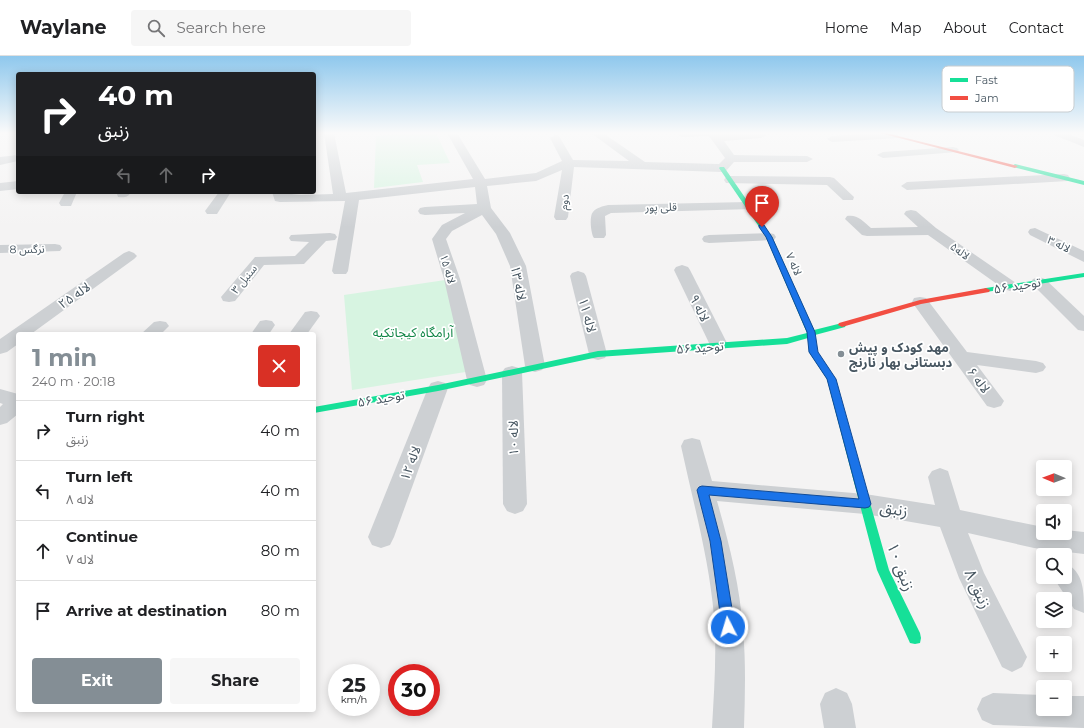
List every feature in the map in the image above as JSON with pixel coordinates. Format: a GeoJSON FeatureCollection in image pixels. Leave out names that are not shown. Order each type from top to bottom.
{"type":"FeatureCollection","features":[{"type":"Feature","properties":{"kind":"main road"},"geometry":{"type":"LineString","coordinates":[[1010,164],[1084,183]]}},
{"type":"Feature","properties":{"kind":"main road"},"geometry":{"type":"LineString","coordinates":[[1039,164],[1084,175]]}},
{"type":"Feature","properties":{"kind":"main road","name":"لاله ۷"},"geometry":{"type":"LineString","coordinates":[[722,168],[769,237],[811,332],[813,352],[831,379],[865,504]]}},
{"type":"Feature","properties":{"kind":"main road","name":"توحید ۵۶"},"geometry":{"type":"LineString","coordinates":[[316,410],[438,388],[535,366],[598,354],[787,340],[920,302],[1084,275]]}},
{"type":"Feature","properties":{"kind":"main road","name":"زنبق ۱۰"},"geometry":{"type":"LineString","coordinates":[[865,504],[883,570],[915,638]]}},
{"type":"Feature","properties":{"kind":"street"},"geometry":{"type":"LineString","coordinates":[[336,164],[347,196],[346,235],[340,271]]}},
{"type":"Feature","properties":{"kind":"street"},"geometry":{"type":"LineString","coordinates":[[425,211],[484,208],[480,181],[470,164]]}},
{"type":"Feature","properties":{"kind":"street"},"geometry":{"type":"LineString","coordinates":[[279,194],[280,198],[297,199],[347,196],[538,176],[564,164]]}},
{"type":"Feature","properties":{"kind":"street","name":"دوم"},"geometry":{"type":"LineString","coordinates":[[562,217],[570,164]]}},
{"type":"Feature","properties":{"kind":"street"},"geometry":{"type":"LineString","coordinates":[[619,164],[722,168],[725,164]]}},
{"type":"Feature","properties":{"kind":"street"},"geometry":{"type":"LineString","coordinates":[[906,186],[1064,178]]}},
{"type":"Feature","properties":{"kind":"street"},"geometry":{"type":"LineString","coordinates":[[730,180],[830,181],[848,197]]}},
{"type":"Feature","properties":{"kind":"street"},"geometry":{"type":"LineString","coordinates":[[0,187],[16,185]]}},
{"type":"Feature","properties":{"kind":"street"},"geometry":{"type":"LineString","coordinates":[[212,211],[224,194]]}},
{"type":"Feature","properties":{"kind":"street","name":"قلی پور"},"geometry":{"type":"LineString","coordinates":[[599,235],[598,214],[608,208],[747,206]]}},
{"type":"Feature","properties":{"kind":"street","name":"لاله ۱۳"},"geometry":{"type":"LineString","coordinates":[[484,208],[503,232],[518,266],[535,366]]}},
{"type":"Feature","properties":{"kind":"street","name":"لاله ۱۵"},"geometry":{"type":"LineString","coordinates":[[477,380],[452,279],[439,239],[446,228],[484,208]]}},
{"type":"Feature","properties":{"kind":"street","name":"لاله۵"},"geometry":{"type":"LineString","coordinates":[[911,214],[931,231],[1010,286]]}},
{"type":"Feature","properties":{"kind":"street"},"geometry":{"type":"LineString","coordinates":[[852,219],[867,232],[931,231]]}},
{"type":"Feature","properties":{"kind":"street","name":"لاله ۳"},"geometry":{"type":"LineString","coordinates":[[1035,232],[1084,257]]}},
{"type":"Feature","properties":{"kind":"street"},"geometry":{"type":"LineString","coordinates":[[296,238],[321,238],[346,235]]}},
{"type":"Feature","properties":{"kind":"street"},"geometry":{"type":"LineString","coordinates":[[709,239],[769,237]]}},
{"type":"Feature","properties":{"kind":"street","name":"سنبل ۳"},"geometry":{"type":"LineString","coordinates":[[229,297],[260,260],[299,261],[321,238]]}},
{"type":"Feature","properties":{"kind":"street","name":"نرگس 8"},"geometry":{"type":"LineString","coordinates":[[0,249],[55,248]]}},
{"type":"Feature","properties":{"kind":"street","name":"لاله ۲۵"},"geometry":{"type":"LineString","coordinates":[[22,332],[129,256]]}},
{"type":"Feature","properties":{"kind":"street","name":"لاله ۹"},"geometry":{"type":"LineString","coordinates":[[682,270],[718,345]]}},
{"type":"Feature","properties":{"kind":"street","name":"لاله ۱۱"},"geometry":{"type":"LineString","coordinates":[[578,276],[598,354]]}},
{"type":"Feature","properties":{"kind":"street"},"geometry":{"type":"LineString","coordinates":[[1039,282],[1084,326]]}},
{"type":"Feature","properties":{"kind":"street","name":"لاله ۶"},"geometry":{"type":"LineString","coordinates":[[920,302],[994,401]]}},
{"type":"Feature","properties":{"kind":"street"},"geometry":{"type":"LineString","coordinates":[[299,332],[311,316]]}},
{"type":"Feature","properties":{"kind":"street","name":"لاله ۲۵"},"geometry":{"type":"LineString","coordinates":[[0,348],[16,336]]}},
{"type":"Feature","properties":{"kind":"street"},"geometry":{"type":"LineString","coordinates":[[961,357],[1036,367]]}},
{"type":"Feature","properties":{"kind":"street","name":"لاله ۱۰"},"geometry":{"type":"LineString","coordinates":[[512,372],[515,504]]}},
{"type":"Feature","properties":{"kind":"street","name":"لاله ۱۲"},"geometry":{"type":"LineString","coordinates":[[381,537],[438,388]]}},
{"type":"Feature","properties":{"kind":"street"},"geometry":{"type":"LineString","coordinates":[[0,396],[16,401]]}},
{"type":"Feature","properties":{"kind":"street"},"geometry":{"type":"LineString","coordinates":[[0,418],[16,404]]}},
{"type":"Feature","properties":{"kind":"street"},"geometry":{"type":"LineString","coordinates":[[692,446],[715,541],[728,615],[730,664],[728,728]]}},
{"type":"Feature","properties":{"kind":"street","name":"زنبق ۸"},"geometry":{"type":"LineString","coordinates":[[940,477],[950,519],[972,578],[1012,657]]}},
{"type":"Feature","properties":{"kind":"street","name":"زنبق"},"geometry":{"type":"LineString","coordinates":[[702,490],[865,504],[950,519],[1041,546],[1084,543]]}},
{"type":"Feature","properties":{"kind":"street"},"geometry":{"type":"LineString","coordinates":[[1072,584],[1084,600]]}},
{"type":"Feature","properties":{"kind":"street"},"geometry":{"type":"LineString","coordinates":[[993,709],[1084,712]]}},
{"type":"Feature","properties":{"kind":"green space"},"geometry":{"type":"Polygon","coordinates":[[[375,164],[428,164],[417,165],[423,182],[374,188],[375,164]]]}},
{"type":"Feature","properties":{"kind":"green space","name":"آرامگاه کیجاتکیه"},"geometry":{"type":"Polygon","coordinates":[[[452,279],[478,370],[352,390],[344,295],[452,279]]]}},
{"type":"Feature","properties":{"kind":"traffic: fast"},"geometry":{"type":"LineString","coordinates":[[1015,166],[1084,183]]}},
{"type":"Feature","properties":{"kind":"traffic: fast"},"geometry":{"type":"LineString","coordinates":[[722,168],[769,237],[811,332],[813,352],[831,379],[883,570],[915,638]]}},
{"type":"Feature","properties":{"kind":"traffic: fast"},"geometry":{"type":"LineString","coordinates":[[986,290],[1084,275]]}},
{"type":"Feature","properties":{"kind":"traffic: fast"},"geometry":{"type":"LineString","coordinates":[[316,410],[438,388],[598,354],[787,341],[842,325]]}},
{"type":"Feature","properties":{"kind":"traffic: jam"},"geometry":{"type":"LineString","coordinates":[[1008,164],[1015,166]]}},
{"type":"Feature","properties":{"kind":"traffic: jam"},"geometry":{"type":"LineString","coordinates":[[842,325],[920,302],[986,290]]}},
{"type":"Feature","properties":{"kind":"place","name":"مهد کودک و پیش دبستانی بهار نارنج"},"geometry":{"type":"Point","coordinates":[841,354]}},
{"type":"Feature","properties":{"kind":"route"},"geometry":{"type":"LineString","coordinates":[[728,627],[728,615],[715,541],[702,490],[865,504],[831,379],[813,352],[811,332],[769,237],[762,227]]}}]}
